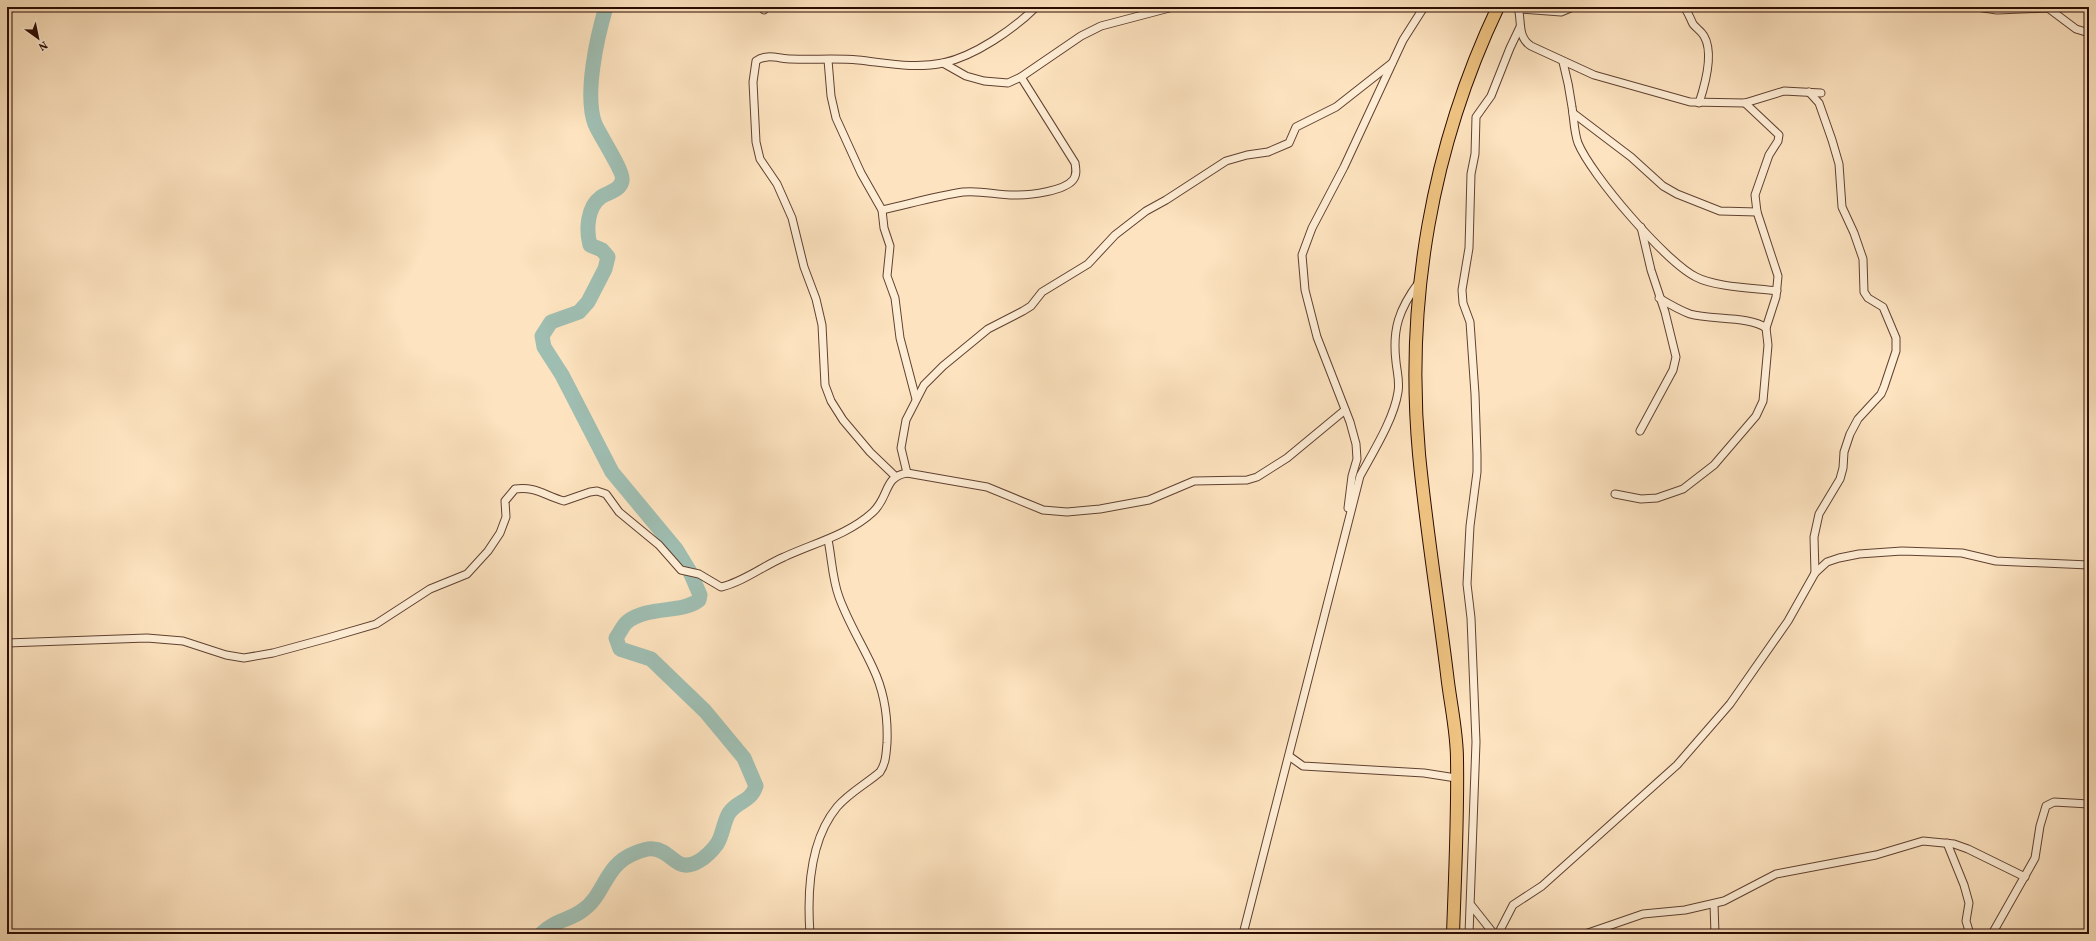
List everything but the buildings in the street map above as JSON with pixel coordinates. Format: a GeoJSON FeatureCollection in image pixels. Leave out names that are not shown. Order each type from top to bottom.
{"type":"FeatureCollection","features":[{"type":"Feature","properties":{"kind":"highway"},"geometry":{"type":"LineString","coordinates":[[1453,934],[1457,758],[1419,455],[1415,346],[1427,227],[1446,146],[1466,81],[1498,7]]}},
{"type":"Feature","properties":{"kind":"street"},"geometry":{"type":"LineString","coordinates":[[895,476],[853,433],[831,401],[825,385],[822,326],[816,299],[804,267],[792,218],[776,184],[760,159],[756,142],[753,82],[756,61],[760,58],[769,57],[858,60],[891,65],[944,63],[964,56],[1013,29],[1036,7]]}},
{"type":"Feature","properties":{"kind":"street"},"geometry":{"type":"LineString","coordinates":[[944,63],[966,76],[984,81],[1008,83],[1021,77],[1081,36],[1101,26],[1173,7]]}},
{"type":"Feature","properties":{"kind":"street"},"geometry":{"type":"LineString","coordinates":[[1346,524],[1352,476],[1357,459],[1356,444],[1345,410],[1317,337],[1306,290],[1302,255],[1312,228],[1344,167],[1402,40],[1424,7]]}},
{"type":"Feature","properties":{"kind":"street"},"geometry":{"type":"LineString","coordinates":[[1573,7],[1561,12],[1519,8],[1520,27],[1526,43],[1563,62],[1594,75],[1675,99],[1699,103],[1745,103],[1784,91],[1821,93]]}},
{"type":"Feature","properties":{"kind":"street"},"geometry":{"type":"LineString","coordinates":[[1684,7],[1693,24],[1704,37],[1706,42],[1708,67],[1706,84],[1699,103]]}},
{"type":"Feature","properties":{"kind":"street"},"geometry":{"type":"LineString","coordinates":[[1977,7],[1989,10],[2048,8],[2072,26],[2089,32]]}},
{"type":"Feature","properties":{"kind":"street"},"geometry":{"type":"LineString","coordinates":[[1469,934],[1476,742],[1471,618],[1467,584],[1470,526],[1477,472],[1477,455],[1475,394],[1470,322],[1464,303],[1462,290],[1469,248],[1470,174],[1475,154],[1476,117],[1491,96],[1520,27]]}},
{"type":"Feature","properties":{"kind":"street"},"geometry":{"type":"LineString","coordinates":[[828,60],[831,96],[836,118],[861,173],[882,210],[884,228],[890,246],[887,276],[896,298],[900,338],[916,399]]}},
{"type":"Feature","properties":{"kind":"street"},"geometry":{"type":"LineString","coordinates":[[1563,62],[1578,142],[1598,176],[1641,226],[1672,259],[1696,277],[1707,282],[1777,291]]}},
{"type":"Feature","properties":{"kind":"street"},"geometry":{"type":"LineString","coordinates":[[907,473],[901,448],[906,420],[924,385],[943,366],[988,329],[1031,306],[1042,292],[1088,264],[1107,242],[1132,220],[1226,161],[1247,155],[1268,152],[1289,143],[1296,127],[1336,107],[1392,63]]}},
{"type":"Feature","properties":{"kind":"street"},"geometry":{"type":"LineString","coordinates":[[882,210],[963,192],[989,191],[1016,196],[1038,194],[1068,185],[1074,179],[1076,171],[1074,163],[1021,77]]}},
{"type":"Feature","properties":{"kind":"street"},"geometry":{"type":"LineString","coordinates":[[1809,92],[1819,103],[1839,164],[1842,207],[1854,233],[1863,259],[1864,292],[1868,298],[1880,304],[1885,310],[1897,343],[1881,394],[1858,419],[1850,434],[1844,452],[1843,468],[1840,479],[1819,514],[1814,537],[1815,573]]}},
{"type":"Feature","properties":{"kind":"street"},"geometry":{"type":"LineString","coordinates":[[1615,494],[1641,499],[1658,498],[1683,489],[1714,465],[1756,416],[1763,401],[1768,345],[1766,328],[1772,315],[1777,291],[1778,276],[1755,203],[1756,189],[1769,155],[1778,141],[1779,135],[1745,103]]}},
{"type":"Feature","properties":{"kind":"street"},"geometry":{"type":"LineString","coordinates":[[1573,113],[1631,157],[1663,186],[1677,194],[1720,211],[1757,212]]}},
{"type":"Feature","properties":{"kind":"street"},"geometry":{"type":"LineString","coordinates":[[1640,431],[1649,417],[1676,364],[1674,348],[1651,270],[1641,226]]}},
{"type":"Feature","properties":{"kind":"street"},"geometry":{"type":"LineString","coordinates":[[1243,934],[1289,756],[1346,524],[1360,476],[1385,429],[1398,393],[1396,325],[1407,298],[1421,279]]}},
{"type":"Feature","properties":{"kind":"street"},"geometry":{"type":"LineString","coordinates":[[1659,298],[1678,309],[1691,314],[1753,322],[1766,328]]}},
{"type":"Feature","properties":{"kind":"street"},"geometry":{"type":"LineString","coordinates":[[7,643],[147,638],[183,641],[226,655],[244,658],[273,653],[376,624],[430,589],[472,570],[488,551],[504,524],[504,501],[515,489],[520,488],[539,490],[564,501],[590,492],[597,491],[606,494],[619,512],[660,545],[681,570],[699,574],[718,587],[728,586],[783,557],[828,540],[874,511],[883,499],[895,476],[907,473],[987,487],[1043,510],[1067,512],[1100,509],[1149,500],[1194,481],[1247,480],[1257,477],[1286,458],[1345,410]]}},
{"type":"Feature","properties":{"kind":"street"},"geometry":{"type":"LineString","coordinates":[[810,934],[811,872],[821,833],[837,807],[880,772],[886,761],[887,729],[880,687],[874,670],[849,622],[838,595],[832,573],[828,540]]}},
{"type":"Feature","properties":{"kind":"street"},"geometry":{"type":"LineString","coordinates":[[1498,934],[1513,905],[1542,886],[1660,781],[1720,717],[1748,680],[1788,621],[1815,573],[1827,562],[1839,558],[1885,551],[1962,553],[1996,561],[2089,565]]}},
{"type":"Feature","properties":{"kind":"street"},"geometry":{"type":"LineString","coordinates":[[1289,756],[1303,766],[1424,773],[1456,778]]}},
{"type":"Feature","properties":{"kind":"street"},"geometry":{"type":"LineString","coordinates":[[1992,934],[2035,858],[2040,826],[2046,806],[2054,802],[2089,804]]}},
{"type":"Feature","properties":{"kind":"street"},"geometry":{"type":"LineString","coordinates":[[1585,934],[1644,914],[1685,910],[1714,904],[1736,896],[1776,874],[1876,855],[1923,841],[1947,843],[1968,849],[2025,876]]}},
{"type":"Feature","properties":{"kind":"street"},"geometry":{"type":"LineString","coordinates":[[1947,843],[1964,885],[1969,903],[1966,922],[1970,934]]}},
{"type":"Feature","properties":{"kind":"street"},"geometry":{"type":"LineString","coordinates":[[1714,904],[1715,934]]}},
{"type":"Feature","properties":{"kind":"street"},"geometry":{"type":"LineString","coordinates":[[1470,905],[1494,934]]}},
{"type":"Feature","properties":{"kind":"waterway"},"geometry":{"type":"LineString","coordinates":[[541,934],[552,925],[578,914],[590,904],[617,865],[625,858],[635,853],[646,849],[657,849],[682,865],[694,864],[705,857],[717,844],[721,837],[725,821],[729,813],[732,809],[751,796],[756,786],[744,758],[705,711],[651,659],[620,649],[616,638],[627,622],[645,613],[683,607],[692,604],[699,600],[700,595],[690,572],[676,549],[612,472],[562,375],[544,347],[542,336],[551,322],[579,312],[588,302],[605,269],[608,257],[602,250],[590,245],[588,233],[590,213],[596,201],[619,187],[622,181],[620,170],[595,124],[592,112],[591,82],[593,66],[606,7]]}}]}
